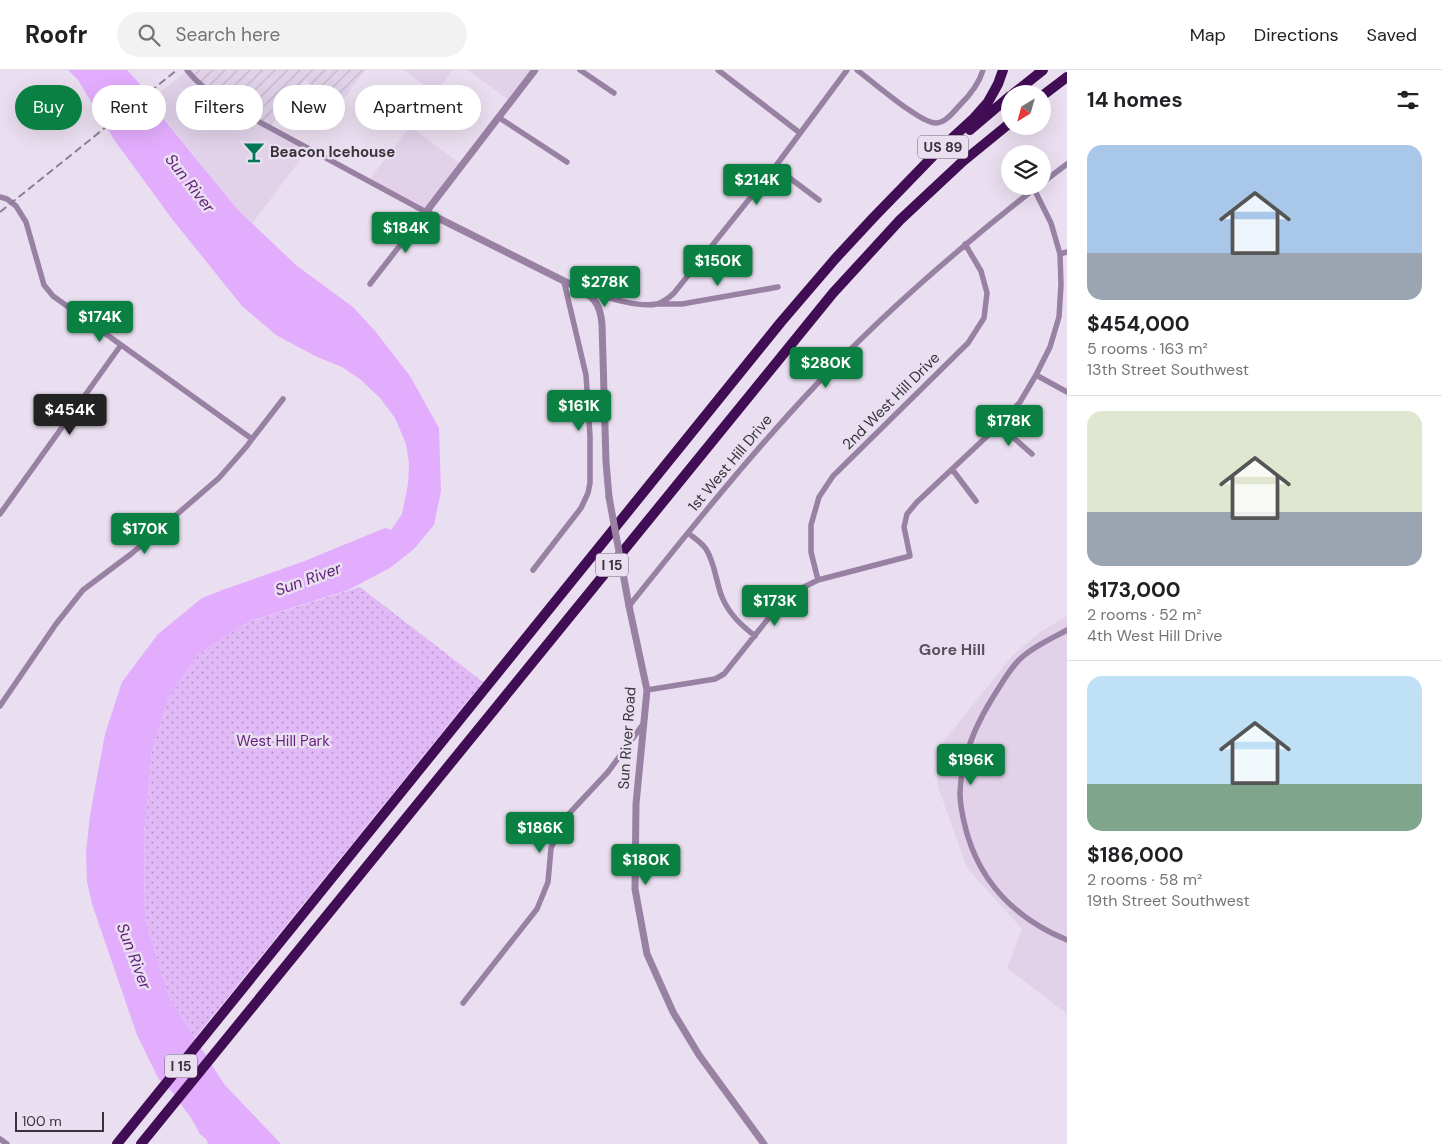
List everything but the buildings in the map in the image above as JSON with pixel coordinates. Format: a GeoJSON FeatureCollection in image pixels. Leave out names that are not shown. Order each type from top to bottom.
{"type":"FeatureCollection","features":[{"type":"Feature","properties":{"kind":"highway","name":"US 89"},"geometry":{"type":"LineString","coordinates":[[873,218],[983,108],[998,84],[1003,70]]}},
{"type":"Feature","properties":{"kind":"highway"},"geometry":{"type":"LineString","coordinates":[[1024,85],[1043,70]]}},
{"type":"Feature","properties":{"kind":"highway"},"geometry":{"type":"LineString","coordinates":[[1051,89],[1067,77]]}},
{"type":"Feature","properties":{"kind":"highway","name":"I 15"},"geometry":{"type":"LineString","coordinates":[[117,1144],[775,330],[835,259],[873,218],[948,149],[1001,104]]}},
{"type":"Feature","properties":{"kind":"highway","name":"I 15"},"geometry":{"type":"LineString","coordinates":[[141,1144],[833,293],[900,220],[961,163],[1001,130]]}},
{"type":"Feature","properties":{"kind":"street"},"geometry":{"type":"LineString","coordinates":[[187,70],[192,77],[214,96],[237,110],[426,212]]}},
{"type":"Feature","properties":{"kind":"street"},"geometry":{"type":"LineString","coordinates":[[370,284],[535,70]]}},
{"type":"Feature","properties":{"kind":"street"},"geometry":{"type":"LineString","coordinates":[[580,70],[614,93]]}},
{"type":"Feature","properties":{"kind":"street"},"geometry":{"type":"LineString","coordinates":[[718,70],[800,133]]}},
{"type":"Feature","properties":{"kind":"street"},"geometry":{"type":"LineString","coordinates":[[658,304],[674,293],[775,167],[847,70]]}},
{"type":"Feature","properties":{"kind":"street"},"geometry":{"type":"LineString","coordinates":[[857,70],[918,116],[930,122],[938,123],[947,118],[966,99],[980,80],[983,70]]}},
{"type":"Feature","properties":{"kind":"street"},"geometry":{"type":"LineString","coordinates":[[498,117],[567,162]]}},
{"type":"Feature","properties":{"kind":"street"},"geometry":{"type":"LineString","coordinates":[[1051,176],[1067,164]]}},
{"type":"Feature","properties":{"kind":"street"},"geometry":{"type":"LineString","coordinates":[[775,167],[819,200]]}},
{"type":"Feature","properties":{"kind":"street","name":"1st West Hill Drive"},"geometry":{"type":"LineString","coordinates":[[629,606],[767,438],[816,384],[880,320],[966,244],[1027,195]]}},
{"type":"Feature","properties":{"kind":"street"},"geometry":{"type":"LineString","coordinates":[[648,690],[715,679],[724,674],[783,600],[794,592],[818,580],[910,556],[904,527],[907,514],[917,502],[999,425],[1020,402],[1050,346],[1059,317],[1060,254],[1051,223],[1039,195]]}},
{"type":"Feature","properties":{"kind":"street"},"geometry":{"type":"LineString","coordinates":[[0,197],[7,199],[16,206],[26,222],[44,285],[53,296],[252,439]]}},
{"type":"Feature","properties":{"kind":"street","name":"Sun River Road"},"geometry":{"type":"LineString","coordinates":[[426,212],[590,295],[601,313],[609,497],[629,606],[648,690],[636,804],[635,888],[647,954],[673,1012],[698,1056],[764,1144]]}},
{"type":"Feature","properties":{"kind":"street","name":"2nd West Hill Drive"},"geometry":{"type":"LineString","coordinates":[[818,580],[811,552],[810,525],[819,497],[833,476],[968,343],[984,318],[986,293],[980,271],[966,244]]}},
{"type":"Feature","properties":{"kind":"street"},"geometry":{"type":"LineString","coordinates":[[1060,254],[1067,252]]}},
{"type":"Feature","properties":{"kind":"street"},"geometry":{"type":"LineString","coordinates":[[533,570],[581,508],[588,493],[590,483],[590,436],[586,375],[564,282]]}},
{"type":"Feature","properties":{"kind":"street"},"geometry":{"type":"LineString","coordinates":[[574,286],[609,298],[643,305],[682,304],[778,287]]}},
{"type":"Feature","properties":{"kind":"street"},"geometry":{"type":"LineString","coordinates":[[1059,317],[1067,318]]}},
{"type":"Feature","properties":{"kind":"street"},"geometry":{"type":"LineString","coordinates":[[0,514],[122,345]]}},
{"type":"Feature","properties":{"kind":"street"},"geometry":{"type":"LineString","coordinates":[[1036,375],[1067,392]]}},
{"type":"Feature","properties":{"kind":"street"},"geometry":{"type":"LineString","coordinates":[[0,706],[56,624],[83,590],[131,554],[219,478],[247,446],[283,399]]}},
{"type":"Feature","properties":{"kind":"street"},"geometry":{"type":"LineString","coordinates":[[999,425],[1032,454]]}},
{"type":"Feature","properties":{"kind":"street"},"geometry":{"type":"LineString","coordinates":[[952,469],[976,501]]}},
{"type":"Feature","properties":{"kind":"street"},"geometry":{"type":"LineString","coordinates":[[688,533],[701,543],[706,550],[713,564],[722,597],[730,613],[737,622],[755,636]]}},
{"type":"Feature","properties":{"kind":"street"},"geometry":{"type":"LineString","coordinates":[[1067,630],[1020,658],[1007,675],[981,717],[973,735],[965,758],[960,792],[966,830],[984,874],[1014,908],[1041,928],[1067,940]]}},
{"type":"Feature","properties":{"kind":"street"},"geometry":{"type":"LineString","coordinates":[[463,1003],[537,909],[548,882],[551,848],[565,818],[608,772],[644,723]]}},
{"type":"Feature","properties":{"kind":"street"},"geometry":{"type":"LineString","coordinates":[[0,1139],[7,1144]]}},
{"type":"Feature","properties":{"kind":"shaded area"},"geometry":{"type":"Polygon","coordinates":[[[188,70],[365,70],[345,97],[345,85],[312,85],[305,80],[301,85],[273,85],[273,122],[269,127],[263,124],[263,85],[203,85],[188,70]]]}},
{"type":"Feature","properties":{"kind":"shaded area"},"geometry":{"type":"Polygon","coordinates":[[[404,70],[453,70],[442,85],[423,85],[404,70]]]}},
{"type":"Feature","properties":{"kind":"shaded area"},"geometry":{"type":"Polygon","coordinates":[[[468,70],[530,70],[533,72],[510,101],[468,70]]]}},
{"type":"Feature","properties":{"kind":"shaded area"},"geometry":{"type":"Polygon","coordinates":[[[187,71],[202,85],[176,85],[176,130],[263,130],[263,123],[309,148],[252,224],[238,210],[166,120],[166,87],[187,71]]]}},
{"type":"Feature","properties":{"kind":"shaded area"},"geometry":{"type":"Polygon","coordinates":[[[407,130],[415,130],[462,165],[426,212],[369,180],[407,130]]]}},
{"type":"Feature","properties":{"kind":"shaded area"},"geometry":{"type":"Polygon","coordinates":[[[1067,616],[1067,1014],[1007,968],[1022,929],[967,868],[938,787],[935,752],[1012,656],[1040,632],[1067,616]]]}},
{"type":"Feature","properties":{"kind":"green space","name":"West Hill Park"},"geometry":{"type":"Polygon","coordinates":[[[360,587],[483,682],[195,1038],[169,997],[145,918],[144,835],[152,750],[169,697],[199,654],[248,622],[360,587]]]}},
{"type":"Feature","properties":{"kind":"water"},"geometry":{"type":"Polygon","coordinates":[[[68,70],[127,70],[140,85],[92,85],[92,103],[78,80],[68,70]]]}},
{"type":"Feature","properties":{"kind":"water","name":"Sun River"},"geometry":{"type":"Polygon","coordinates":[[[166,122],[238,210],[297,266],[353,307],[375,331],[410,376],[439,428],[441,491],[434,525],[414,549],[390,568],[348,590],[248,622],[199,654],[169,697],[152,750],[144,835],[145,918],[169,997],[224,1084],[281,1144],[208,1144],[172,1092],[158,1078],[137,1035],[92,904],[87,882],[86,852],[90,815],[105,734],[122,682],[158,634],[202,598],[302,562],[385,528],[391,530],[402,514],[408,484],[409,464],[406,444],[395,418],[380,398],[361,380],[342,367],[317,357],[276,335],[242,306],[172,219],[108,130],[166,130],[166,122]]]}},
{"type":"Feature","properties":{"kind":"railway"},"geometry":{"type":"LineString","coordinates":[[0,212],[177,70]]}},
{"type":"Feature","properties":{"kind":"place","name":"Beacon Icehouse"},"geometry":{"type":"Point","coordinates":[254,152]}},
{"type":"Feature","properties":{"kind":"district","name":"Gore Hill"},"geometry":{"type":"Point","coordinates":[952,649]}}]}
